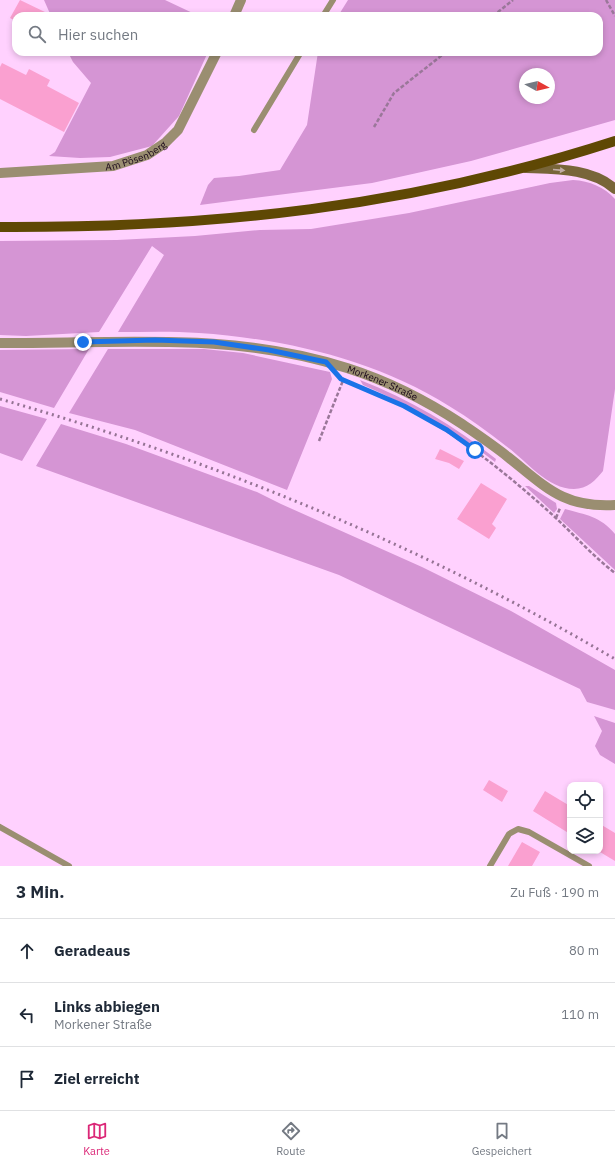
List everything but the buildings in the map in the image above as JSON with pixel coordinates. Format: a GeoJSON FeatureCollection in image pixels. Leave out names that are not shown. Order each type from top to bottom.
{"type":"FeatureCollection","features":[{"type":"Feature","properties":{"kind":"main road"},"geometry":{"type":"LineString","coordinates":[[0,227],[133,225],[271,216],[406,195],[520,168],[615,141]]}},
{"type":"Feature","properties":{"kind":"main road"},"geometry":{"type":"LineString","coordinates":[[520,168],[578,172],[603,180],[615,188]]}},
{"type":"Feature","properties":{"kind":"street"},"geometry":{"type":"LineString","coordinates":[[236,12],[241,0]]}},
{"type":"Feature","properties":{"kind":"street","name":"Am Pösenberg"},"geometry":{"type":"LineString","coordinates":[[0,173],[113,166],[148,155],[165,143],[178,130],[215,56]]}},
{"type":"Feature","properties":{"kind":"street","name":"Morkener Straße"},"geometry":{"type":"LineString","coordinates":[[0,343],[130,340],[214,342],[288,354],[348,368],[401,390],[444,413],[492,445],[556,495],[585,504],[615,505]]}},
{"type":"Feature","properties":{"kind":"lane"},"geometry":{"type":"LineString","coordinates":[[326,12],[333,0]]}},
{"type":"Feature","properties":{"kind":"lane"},"geometry":{"type":"LineString","coordinates":[[254,130],[299,56]]}},
{"type":"Feature","properties":{"kind":"lane"},"geometry":{"type":"LineString","coordinates":[[0,828],[69,866]]}},
{"type":"Feature","properties":{"kind":"lane"},"geometry":{"type":"LineString","coordinates":[[490,866],[509,834],[518,829],[528,832],[589,866]]}},
{"type":"Feature","properties":{"kind":"path"},"geometry":{"type":"LineString","coordinates":[[497,12],[513,0]]}},
{"type":"Feature","properties":{"kind":"path"},"geometry":{"type":"LineString","coordinates":[[606,0],[615,16]]}},
{"type":"Feature","properties":{"kind":"path"},"geometry":{"type":"LineString","coordinates":[[374,128],[394,93],[441,56]]}},
{"type":"Feature","properties":{"kind":"path"},"geometry":{"type":"LineString","coordinates":[[319,441],[348,368]]}},
{"type":"Feature","properties":{"kind":"path"},"geometry":{"type":"LineString","coordinates":[[404,406],[447,430],[490,462],[556,518],[615,573]]}},
{"type":"Feature","properties":{"kind":"shaded area"},"geometry":{"type":"Polygon","coordinates":[[[44,0],[165,0],[190,12],[49,12],[44,0]]]}},
{"type":"Feature","properties":{"kind":"shaded area"},"geometry":{"type":"Polygon","coordinates":[[[348,0],[615,0],[615,120],[471,161],[372,183],[200,205],[208,185],[214,178],[280,170],[307,125],[317,56],[603,56],[603,12],[340,12],[348,0]]]}},
{"type":"Feature","properties":{"kind":"shaded area"},"geometry":{"type":"Polygon","coordinates":[[[70,56],[206,56],[179,116],[152,146],[110,157],[80,158],[49,156],[55,152],[91,83],[73,62],[70,56]]]}},
{"type":"Feature","properties":{"kind":"shaded area"},"geometry":{"type":"Polygon","coordinates":[[[573,180],[596,185],[615,199],[615,389],[603,471],[594,481],[579,489],[564,488],[546,479],[537,473],[514,452],[471,420],[421,390],[360,364],[329,354],[264,340],[199,333],[118,332],[164,255],[152,246],[99,332],[26,336],[0,335],[0,241],[117,240],[195,236],[260,230],[311,229],[409,213],[550,183],[573,180]]]}},
{"type":"Feature","properties":{"kind":"shaded area"},"geometry":{"type":"Polygon","coordinates":[[[89,349],[54,408],[0,392],[0,350],[89,349]]]}},
{"type":"Feature","properties":{"kind":"shaded area"},"geometry":{"type":"Polygon","coordinates":[[[108,349],[204,349],[243,353],[330,372],[332,379],[287,490],[135,430],[69,413],[108,349]]]}},
{"type":"Feature","properties":{"kind":"shaded area"},"geometry":{"type":"Polygon","coordinates":[[[360,380],[378,387],[431,414],[464,435],[496,459],[495,462],[464,439],[432,419],[363,385],[360,380]]]}},
{"type":"Feature","properties":{"kind":"shaded area"},"geometry":{"type":"Polygon","coordinates":[[[0,406],[47,419],[22,461],[0,453],[0,406]]]}},
{"type":"Feature","properties":{"kind":"shaded area"},"geometry":{"type":"Polygon","coordinates":[[[61,424],[126,444],[257,492],[422,567],[511,611],[615,670],[615,710],[587,702],[580,689],[339,575],[36,466],[61,424]]]}},
{"type":"Feature","properties":{"kind":"shaded area"},"geometry":{"type":"Polygon","coordinates":[[[525,486],[529,486],[556,503],[557,509],[554,513],[525,486]]]}},
{"type":"Feature","properties":{"kind":"shaded area"},"geometry":{"type":"Polygon","coordinates":[[[565,509],[592,517],[604,523],[615,534],[615,570],[560,519],[565,509]]]}},
{"type":"Feature","properties":{"kind":"shaded area"},"geometry":{"type":"Polygon","coordinates":[[[594,716],[615,723],[615,764],[600,755],[595,746],[602,731],[594,716]]]}},
{"type":"Feature","properties":{"kind":"railway"},"geometry":{"type":"LineString","coordinates":[[0,399],[160,450],[239,479],[316,510],[392,543],[467,579],[541,617],[615,659]]}},
{"type":"Feature","properties":{"kind":"route"},"geometry":{"type":"LineString","coordinates":[[83,342],[155,340],[214,342],[248,346],[326,362],[341,379],[373,391],[404,406],[447,430],[475,450]]}}]}
